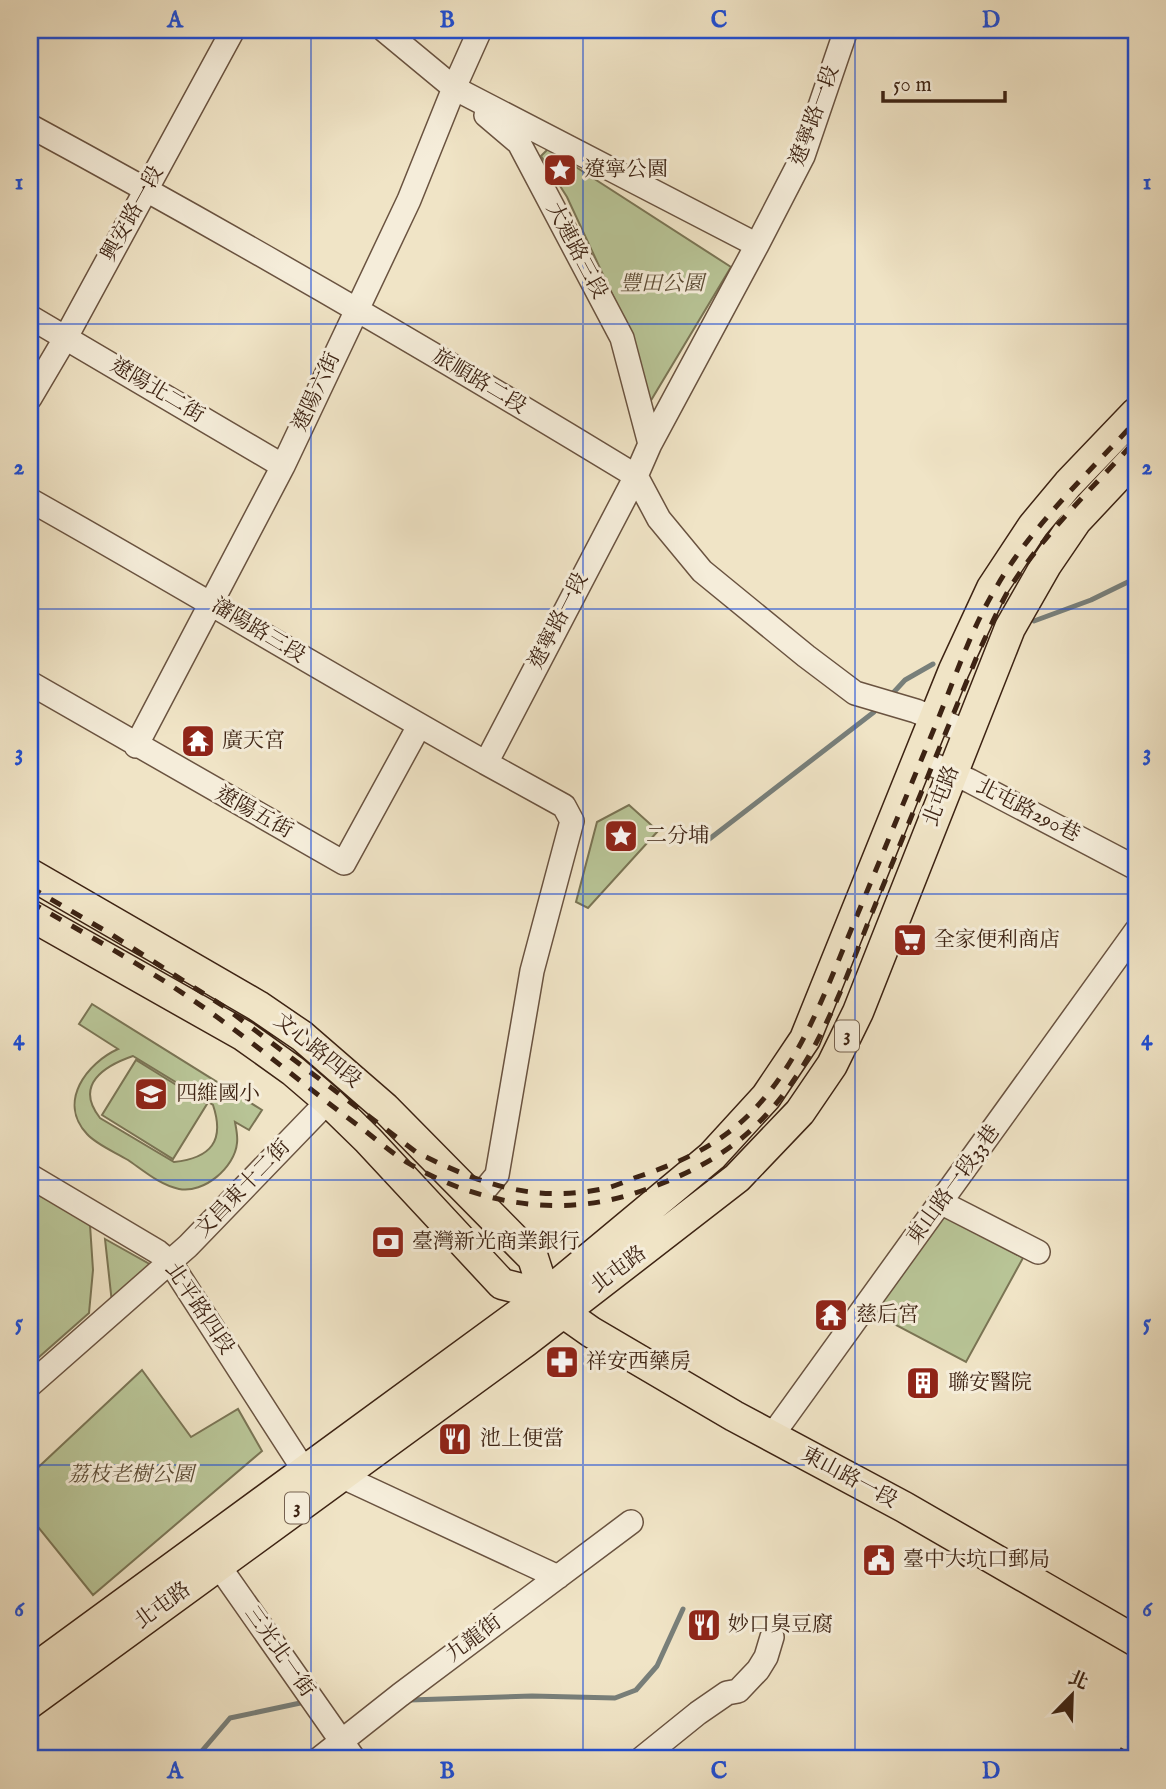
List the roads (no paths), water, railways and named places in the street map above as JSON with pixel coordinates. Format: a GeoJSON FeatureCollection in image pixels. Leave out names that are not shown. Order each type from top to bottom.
{"type":"FeatureCollection","features":[{"type":"Feature","properties":{"kind":"main road","name":"北屯路"},"geometry":{"type":"LineString","coordinates":[[554,1304],[712,1156],[781,1076],[805,1040],[954,670],[992,588],[1033,526],[1068,484],[1136,413]]}},
{"type":"Feature","properties":{"kind":"main road","name":"北屯路"},"geometry":{"type":"LineString","coordinates":[[30,1672],[321,1480],[554,1304],[737,1178],[778,1137],[806,1104],[832,1065],[862,1004],[951,771],[1010,628],[1076,522],[1136,457]]}},
{"type":"Feature","properties":{"kind":"main road","name":"文心路四段"},"geometry":{"type":"LineString","coordinates":[[30,874],[258,1006],[302,1036],[385,1108],[533,1258],[554,1304]]}},
{"type":"Feature","properties":{"kind":"main road","name":"文心路四段"},"geometry":{"type":"LineString","coordinates":[[30,915],[273,1056],[328,1101],[502,1284],[554,1304]]}},
{"type":"Feature","properties":{"kind":"main road","name":"東山路一段"},"geometry":{"type":"LineString","coordinates":[[554,1304],[591,1332],[771,1437],[904,1507],[1136,1641]]}},
{"type":"Feature","properties":{"kind":"main road","name":"北屯路"},"geometry":{"type":"LineString","coordinates":[[30,1703],[211,1555]]}},
{"type":"Feature","properties":{"kind":"street","name":"興安路一段"},"geometry":{"type":"LineString","coordinates":[[30,398],[233,30]]}},
{"type":"Feature","properties":{"kind":"street","name":"大連路三段"},"geometry":{"type":"LineString","coordinates":[[384,30],[519,143],[622,338],[650,444]]}},
{"type":"Feature","properties":{"kind":"street","name":"遼陽六街"},"geometry":{"type":"LineString","coordinates":[[136,746],[283,466],[409,200],[454,88],[481,30]]}},
{"type":"Feature","properties":{"kind":"street","name":"遼寧路一段"},"geometry":{"type":"LineString","coordinates":[[486,763],[636,476],[650,444],[803,156],[846,30]]}},
{"type":"Feature","properties":{"kind":"street","name":"大連路三段"},"geometry":{"type":"LineString","coordinates":[[454,88],[757,245]]}},
{"type":"Feature","properties":{"kind":"street","name":"旅順路二段"},"geometry":{"type":"LineString","coordinates":[[30,126],[147,189],[356,309],[636,476]]}},
{"type":"Feature","properties":{"kind":"street","name":"遼陽北二街"},"geometry":{"type":"LineString","coordinates":[[30,317],[283,466]]}},
{"type":"Feature","properties":{"kind":"street"},"geometry":{"type":"LineString","coordinates":[[636,476],[659,519],[702,571],[826,671],[856,693],[898,705],[967,732]]}},
{"type":"Feature","properties":{"kind":"street","name":"瀋陽路三段"},"geometry":{"type":"LineString","coordinates":[[30,500],[486,763]]}},
{"type":"Feature","properties":{"kind":"street","name":"遼陽五街"},"geometry":{"type":"LineString","coordinates":[[30,683],[344,863],[419,726]]}},
{"type":"Feature","properties":{"kind":"street","name":"北屯路290巷"},"geometry":{"type":"LineString","coordinates":[[918,758],[951,771],[1136,868]]}},
{"type":"Feature","properties":{"kind":"street"},"geometry":{"type":"LineString","coordinates":[[477,1199],[497,1175],[532,971],[572,821],[564,806],[486,763]]}},
{"type":"Feature","properties":{"kind":"street","name":"東山路一段33巷"},"geometry":{"type":"LineString","coordinates":[[771,1437],[1136,931]]}},
{"type":"Feature","properties":{"kind":"street","name":"文昌東十二街"},"geometry":{"type":"LineString","coordinates":[[30,1385],[170,1262],[328,1101]]}},
{"type":"Feature","properties":{"kind":"street","name":"北平路四段"},"geometry":{"type":"LineString","coordinates":[[30,1176],[158,1252],[170,1262],[321,1480]]}},
{"type":"Feature","properties":{"kind":"street"},"geometry":{"type":"LineString","coordinates":[[942,1203],[1038,1252]]}},
{"type":"Feature","properties":{"kind":"street"},"geometry":{"type":"LineString","coordinates":[[321,1480],[558,1577]]}},
{"type":"Feature","properties":{"kind":"street","name":"九龍街"},"geometry":{"type":"LineString","coordinates":[[319,1759],[348,1751],[400,1695],[631,1522]]}},
{"type":"Feature","properties":{"kind":"street","name":"三光北一街"},"geometry":{"type":"LineString","coordinates":[[211,1555],[348,1751]]}},
{"type":"Feature","properties":{"kind":"street"},"geometry":{"type":"LineString","coordinates":[[641,1759],[698,1713],[727,1693],[738,1691],[758,1670],[766,1657],[772,1637]]}},
{"type":"Feature","properties":{"kind":"waterway"},"geometry":{"type":"LineString","coordinates":[[1034,621],[1091,600],[1136,578]]}},
{"type":"Feature","properties":{"kind":"waterway"},"geometry":{"type":"LineString","coordinates":[[893,693],[905,680],[933,664]]}},
{"type":"Feature","properties":{"kind":"waterway"},"geometry":{"type":"LineString","coordinates":[[708,840],[874,712]]}},
{"type":"Feature","properties":{"kind":"waterway"},"geometry":{"type":"LineString","coordinates":[[410,1700],[532,1696],[615,1698],[636,1690],[657,1666],[683,1609]]}},
{"type":"Feature","properties":{"kind":"waterway"},"geometry":{"type":"LineString","coordinates":[[195,1759],[230,1718],[305,1702]]}},
{"type":"Feature","properties":{"kind":"railway"},"geometry":{"type":"LineString","coordinates":[[30,887],[109,933],[223,1006],[416,1152],[463,1173],[508,1188],[555,1194],[611,1187],[677,1162],[700,1151],[733,1129],[773,1087],[789,1063],[829,984],[965,651],[988,602],[1011,564],[1044,521],[1136,421]]}},
{"type":"Feature","properties":{"kind":"railway"},"geometry":{"type":"LineString","coordinates":[[30,902],[195,1001],[391,1151],[434,1177],[489,1197],[546,1205],[604,1201],[669,1181],[704,1164],[737,1142],[766,1115],[802,1067],[843,987],[980,649],[1004,598],[1021,570],[1052,531],[1136,440]]}},
{"type":"Feature","properties":{"kind":"railway"},"geometry":{"type":"LineString","coordinates":[[1117,1759],[1136,1726]]}},
{"type":"Feature","properties":{"kind":"place","name":"遼寧公園"},"geometry":{"type":"Point","coordinates":[560,170]}},
{"type":"Feature","properties":{"kind":"place","name":"廣天宮"},"geometry":{"type":"Point","coordinates":[198,741]}},
{"type":"Feature","properties":{"kind":"place","name":"二分埔"},"geometry":{"type":"Point","coordinates":[621,836]}},
{"type":"Feature","properties":{"kind":"place","name":"全家便利商店"},"geometry":{"type":"Point","coordinates":[910,940]}},
{"type":"Feature","properties":{"kind":"place","name":"四維國小"},"geometry":{"type":"Point","coordinates":[151,1094]}},
{"type":"Feature","properties":{"kind":"place","name":"臺灣新光商業銀行"},"geometry":{"type":"Point","coordinates":[388,1242]}},
{"type":"Feature","properties":{"kind":"place","name":"慈后宮"},"geometry":{"type":"Point","coordinates":[831,1315]}},
{"type":"Feature","properties":{"kind":"place","name":"祥安西藥房"},"geometry":{"type":"Point","coordinates":[562,1362]}},
{"type":"Feature","properties":{"kind":"place","name":"聯安醫院"},"geometry":{"type":"Point","coordinates":[923,1383]}},
{"type":"Feature","properties":{"kind":"place","name":"池上便當"},"geometry":{"type":"Point","coordinates":[455,1439]}},
{"type":"Feature","properties":{"kind":"place","name":"臺中大坑口郵局"},"geometry":{"type":"Point","coordinates":[879,1560]}},
{"type":"Feature","properties":{"kind":"place","name":"妙口臭豆腐"},"geometry":{"type":"Point","coordinates":[704,1625]}},
{"type":"Feature","properties":{"kind":"park label","name":"豐田公園"},"geometry":{"type":"Point","coordinates":[662,284]}},
{"type":"Feature","properties":{"kind":"park label","name":"荔枝老樹公園"},"geometry":{"type":"Point","coordinates":[131,1475]}}]}
